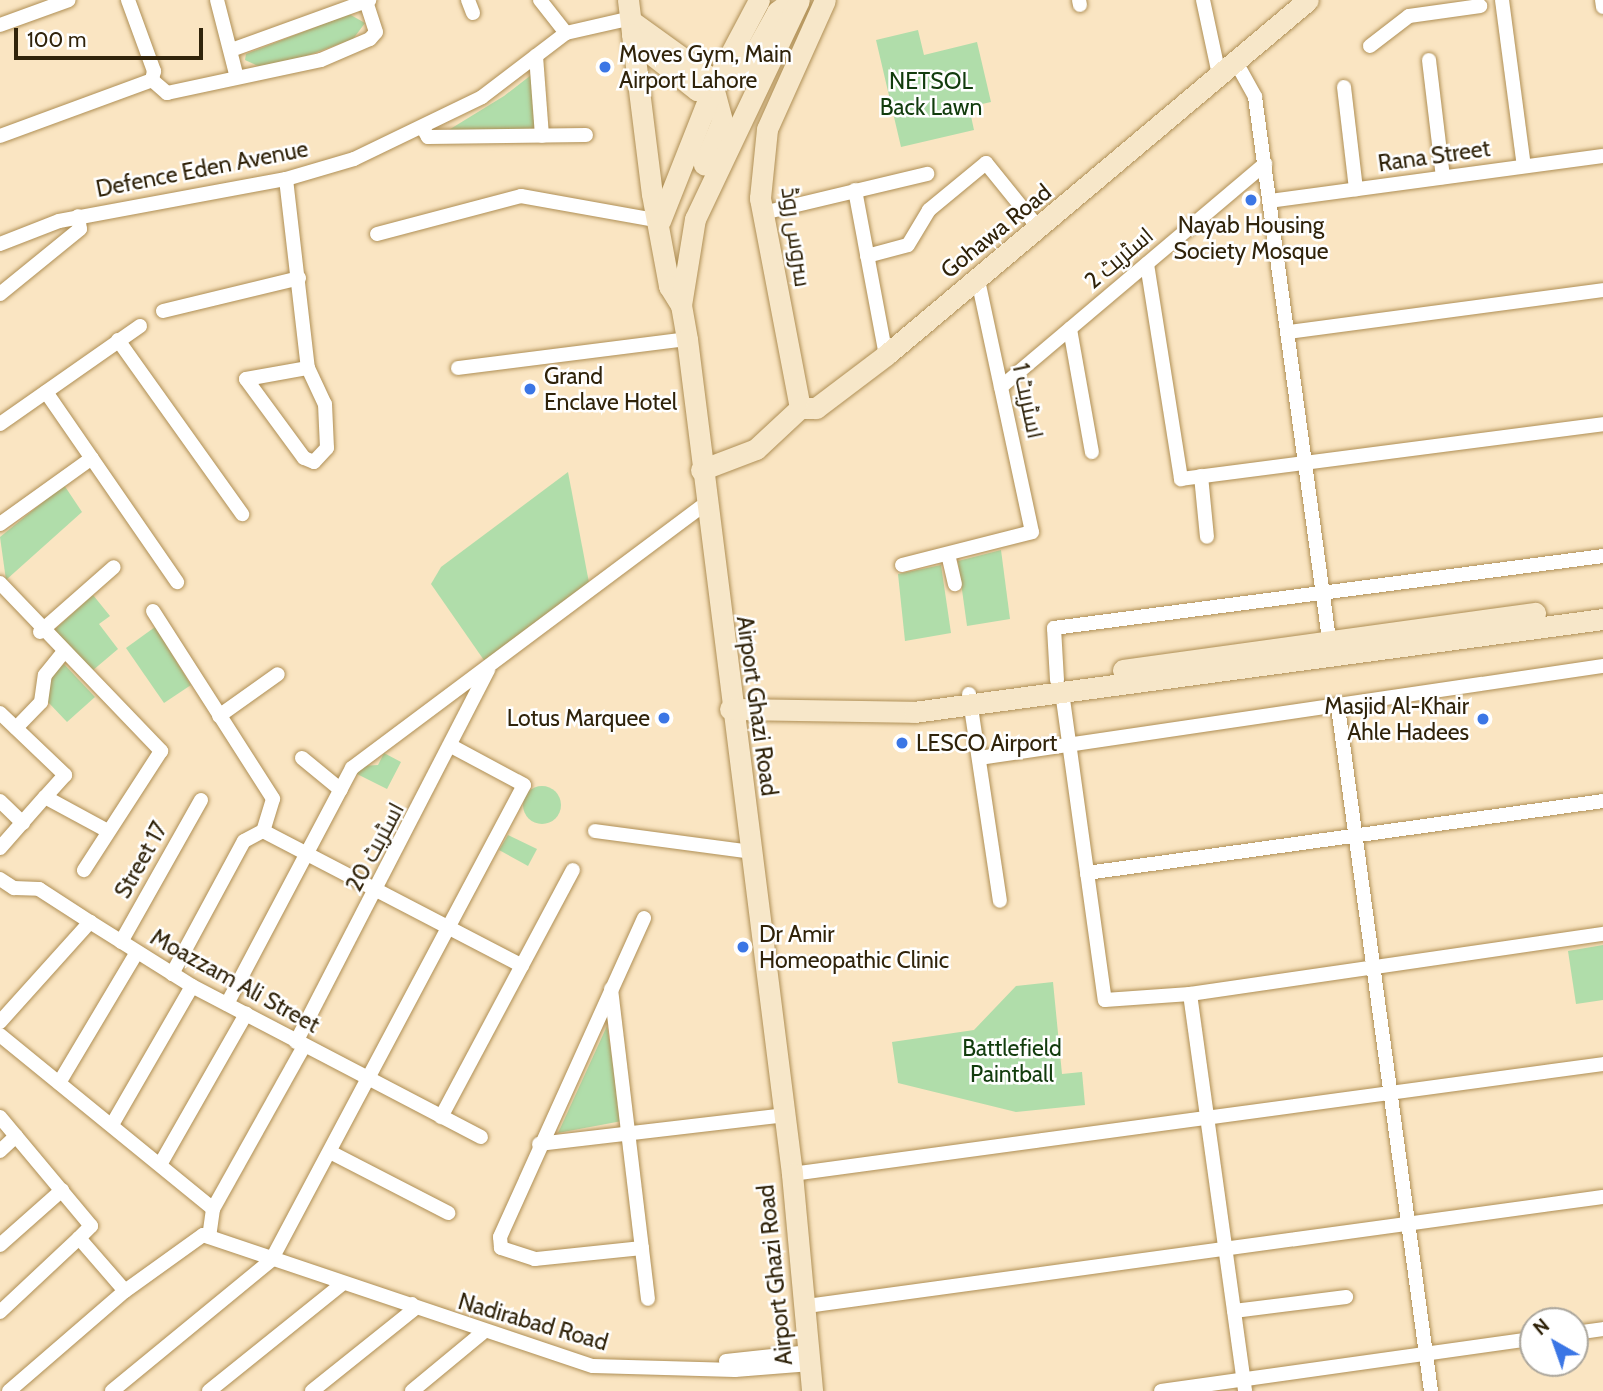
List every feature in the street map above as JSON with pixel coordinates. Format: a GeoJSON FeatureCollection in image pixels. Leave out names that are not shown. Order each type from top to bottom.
{"type":"FeatureCollection","features":[{"type":"Feature","properties":{"kind":"street"},"geometry":{"type":"LineString","coordinates":[[0,25],[69,0]]}},
{"type":"Feature","properties":{"kind":"street"},"geometry":{"type":"LineString","coordinates":[[128,0],[152,80],[167,93],[236,74],[271,73],[370,39],[376,32],[367,1],[234,49]]}},
{"type":"Feature","properties":{"kind":"street"},"geometry":{"type":"LineString","coordinates":[[217,0],[234,49],[236,74]]}},
{"type":"Feature","properties":{"kind":"street"},"geometry":{"type":"LineString","coordinates":[[540,0],[566,33]]}},
{"type":"Feature","properties":{"kind":"street"},"geometry":{"type":"LineString","coordinates":[[377,234],[521,196],[660,221],[713,87],[759,0]]}},
{"type":"Feature","properties":{"kind":"street"},"geometry":{"type":"LineString","coordinates":[[631,19],[682,83],[697,90],[713,87],[747,66],[777,12],[796,0]]}},
{"type":"Feature","properties":{"kind":"street"},"geometry":{"type":"LineString","coordinates":[[690,234],[796,0]]}},
{"type":"Feature","properties":{"kind":"street","name":"سروس روڈ"},"geometry":{"type":"LineString","coordinates":[[800,408],[762,213],[766,129],[825,0]]}},
{"type":"Feature","properties":{"kind":"street"},"geometry":{"type":"LineString","coordinates":[[1203,0],[1220,79]]}},
{"type":"Feature","properties":{"kind":"street","name":"Gohawa Road"},"geometry":{"type":"LineString","coordinates":[[701,470],[756,449],[800,408],[816,408],[886,355],[1220,79],[1308,0]]}},
{"type":"Feature","properties":{"kind":"street"},"geometry":{"type":"LineString","coordinates":[[1412,0],[1426,12]]}},
{"type":"Feature","properties":{"kind":"street"},"geometry":{"type":"LineString","coordinates":[[1502,0],[1524,166]]}},
{"type":"Feature","properties":{"kind":"street"},"geometry":{"type":"LineString","coordinates":[[1602,0],[1603,7]]}},
{"type":"Feature","properties":{"kind":"street"},"geometry":{"type":"LineString","coordinates":[[1370,46],[1398,22],[1426,12],[1480,6]]}},
{"type":"Feature","properties":{"kind":"street","name":"Defence Eden Avenue"},"geometry":{"type":"LineString","coordinates":[[0,244],[78,216],[286,179],[424,130],[566,33],[631,19]]}},
{"type":"Feature","properties":{"kind":"street","name":"Airport Ghazi Road"},"geometry":{"type":"LineString","coordinates":[[631,19],[669,286],[681,305],[687,339],[703,505],[752,852],[785,1115],[807,1306],[812,1391]]}},
{"type":"Feature","properties":{"kind":"street"},"geometry":{"type":"LineString","coordinates":[[536,56],[542,136]]}},
{"type":"Feature","properties":{"kind":"street"},"geometry":{"type":"LineString","coordinates":[[1429,60],[1443,177]]}},
{"type":"Feature","properties":{"kind":"street"},"geometry":{"type":"LineString","coordinates":[[1237,64],[1255,97],[1308,462],[1321,596],[1331,650]]}},
{"type":"Feature","properties":{"kind":"street"},"geometry":{"type":"LineString","coordinates":[[0,136],[152,80]]}},
{"type":"Feature","properties":{"kind":"street"},"geometry":{"type":"LineString","coordinates":[[681,305],[690,234],[689,210],[722,121],[713,87]]}},
{"type":"Feature","properties":{"kind":"street"},"geometry":{"type":"LineString","coordinates":[[1344,87],[1356,189]]}},
{"type":"Feature","properties":{"kind":"street"},"geometry":{"type":"LineString","coordinates":[[424,130],[428,137],[586,135]]}},
{"type":"Feature","properties":{"kind":"street","name":"Rana Street"},"geometry":{"type":"LineString","coordinates":[[1270,201],[1603,156]]}},
{"type":"Feature","properties":{"kind":"street"},"geometry":{"type":"LineString","coordinates":[[867,256],[908,245],[929,209],[986,163],[1040,230]]}},
{"type":"Feature","properties":{"kind":"street","name":"اسٹریٹ 2"},"geometry":{"type":"LineString","coordinates":[[1002,387],[1265,164]]}},
{"type":"Feature","properties":{"kind":"street"},"geometry":{"type":"LineString","coordinates":[[762,213],[927,174]]}},
{"type":"Feature","properties":{"kind":"street"},"geometry":{"type":"LineString","coordinates":[[286,179],[308,368],[325,404],[327,448],[314,462],[304,458],[246,379],[308,368]]}},
{"type":"Feature","properties":{"kind":"street"},"geometry":{"type":"LineString","coordinates":[[855,190],[886,355]]}},
{"type":"Feature","properties":{"kind":"street"},"geometry":{"type":"LineString","coordinates":[[0,294],[80,229],[78,216]]}},
{"type":"Feature","properties":{"kind":"street"},"geometry":{"type":"LineString","coordinates":[[1147,264],[1175,471],[1181,479],[1603,424]]}},
{"type":"Feature","properties":{"kind":"street"},"geometry":{"type":"LineString","coordinates":[[163,311],[299,278]]}},
{"type":"Feature","properties":{"kind":"street","name":"اسٹریٹ 1"},"geometry":{"type":"LineString","coordinates":[[947,554],[1032,532],[978,280]]}},
{"type":"Feature","properties":{"kind":"street"},"geometry":{"type":"LineString","coordinates":[[1289,332],[1603,290]]}},
{"type":"Feature","properties":{"kind":"street"},"geometry":{"type":"LineString","coordinates":[[0,424],[140,326]]}},
{"type":"Feature","properties":{"kind":"street"},"geometry":{"type":"LineString","coordinates":[[1070,329],[1092,452]]}},
{"type":"Feature","properties":{"kind":"street"},"geometry":{"type":"LineString","coordinates":[[457,368],[687,339]]}},
{"type":"Feature","properties":{"kind":"street"},"geometry":{"type":"LineString","coordinates":[[118,340],[242,514]]}},
{"type":"Feature","properties":{"kind":"street"},"geometry":{"type":"LineString","coordinates":[[46,392],[177,582]]}},
{"type":"Feature","properties":{"kind":"street"},"geometry":{"type":"LineString","coordinates":[[0,524],[92,458]]}},
{"type":"Feature","properties":{"kind":"street"},"geometry":{"type":"LineString","coordinates":[[1201,476],[1207,537]]}},
{"type":"Feature","properties":{"kind":"street"},"geometry":{"type":"LineString","coordinates":[[226,1004],[352,768],[488,669],[703,505]]}},
{"type":"Feature","properties":{"kind":"street"},"geometry":{"type":"LineString","coordinates":[[902,565],[947,554],[956,584]]}},
{"type":"Feature","properties":{"kind":"street"},"geometry":{"type":"LineString","coordinates":[[1603,556],[1321,596],[1054,628],[1059,686],[1102,995],[1190,994],[1372,965],[1603,934]]}},
{"type":"Feature","properties":{"kind":"street"},"geometry":{"type":"LineString","coordinates":[[40,632],[114,567]]}},
{"type":"Feature","properties":{"kind":"street"},"geometry":{"type":"LineString","coordinates":[[0,583],[40,632],[161,751],[106,831],[84,870]]}},
{"type":"Feature","properties":{"kind":"street"},"geometry":{"type":"LineString","coordinates":[[1331,650],[1603,604]]}},
{"type":"Feature","properties":{"kind":"street"},"geometry":{"type":"LineString","coordinates":[[153,611],[273,799],[263,831],[244,841],[172,974]]}},
{"type":"Feature","properties":{"kind":"street"},"geometry":{"type":"LineString","coordinates":[[730,709],[882,707],[915,712],[970,699],[1059,686],[1331,650],[1603,619]]}},
{"type":"Feature","properties":{"kind":"street"},"geometry":{"type":"LineString","coordinates":[[16,729],[41,702],[45,676],[63,653]]}},
{"type":"Feature","properties":{"kind":"street"},"geometry":{"type":"LineString","coordinates":[[979,758],[1603,666]]}},
{"type":"Feature","properties":{"kind":"street","name":"اسٹریٹ 20"},"geometry":{"type":"LineString","coordinates":[[213,1209],[453,747],[488,669]]}},
{"type":"Feature","properties":{"kind":"street"},"geometry":{"type":"LineString","coordinates":[[219,716],[278,674]]}},
{"type":"Feature","properties":{"kind":"street"},"geometry":{"type":"LineString","coordinates":[[970,699],[1000,901]]}},
{"type":"Feature","properties":{"kind":"street"},"geometry":{"type":"LineString","coordinates":[[1338,707],[1431,1391]]}},
{"type":"Feature","properties":{"kind":"street"},"geometry":{"type":"LineString","coordinates":[[0,713],[65,775],[0,848]]}},
{"type":"Feature","properties":{"kind":"street"},"geometry":{"type":"LineString","coordinates":[[114,1390],[273,1258],[332,1153],[525,782],[453,747]]}},
{"type":"Feature","properties":{"kind":"street"},"geometry":{"type":"LineString","coordinates":[[302,758],[341,790]]}},
{"type":"Feature","properties":{"kind":"street"},"geometry":{"type":"LineString","coordinates":[[45,797],[106,831]]}},
{"type":"Feature","properties":{"kind":"street","name":"Street 17"},"geometry":{"type":"LineString","coordinates":[[121,942],[201,800]]}},
{"type":"Feature","properties":{"kind":"street"},"geometry":{"type":"LineString","coordinates":[[0,801],[23,823]]}},
{"type":"Feature","properties":{"kind":"street"},"geometry":{"type":"LineString","coordinates":[[1087,873],[1603,801]]}},
{"type":"Feature","properties":{"kind":"street"},"geometry":{"type":"LineString","coordinates":[[263,831],[522,966]]}},
{"type":"Feature","properties":{"kind":"street"},"geometry":{"type":"LineString","coordinates":[[595,831],[752,852]]}},
{"type":"Feature","properties":{"kind":"street"},"geometry":{"type":"LineString","coordinates":[[441,1116],[573,870]]}},
{"type":"Feature","properties":{"kind":"street","name":"Moazzam Ali Street"},"geometry":{"type":"LineString","coordinates":[[0,879],[14,888],[39,889],[191,986],[481,1137]]}},
{"type":"Feature","properties":{"kind":"street"},"geometry":{"type":"LineString","coordinates":[[642,1248],[559,1260],[514,1256],[501,1248],[500,1237],[538,1144],[644,918]]}},
{"type":"Feature","properties":{"kind":"street"},"geometry":{"type":"LineString","coordinates":[[0,1022],[90,922]]}},
{"type":"Feature","properties":{"kind":"street"},"geometry":{"type":"LineString","coordinates":[[58,1083],[137,952]]}},
{"type":"Feature","properties":{"kind":"street"},"geometry":{"type":"LineString","coordinates":[[113,1123],[191,986]]}},
{"type":"Feature","properties":{"kind":"street"},"geometry":{"type":"LineString","coordinates":[[611,989],[632,1133],[648,1299]]}},
{"type":"Feature","properties":{"kind":"street"},"geometry":{"type":"LineString","coordinates":[[1190,994],[1244,1386]]}},
{"type":"Feature","properties":{"kind":"street"},"geometry":{"type":"LineString","coordinates":[[161,1163],[246,1014]]}},
{"type":"Feature","properties":{"kind":"street"},"geometry":{"type":"LineString","coordinates":[[0,1035],[58,1083],[113,1123],[213,1209],[209,1237],[180,1246],[9,1391]]}},
{"type":"Feature","properties":{"kind":"street"},"geometry":{"type":"LineString","coordinates":[[792,1174],[1603,1064]]}},
{"type":"Feature","properties":{"kind":"street"},"geometry":{"type":"LineString","coordinates":[[538,1144],[785,1115]]}},
{"type":"Feature","properties":{"kind":"street"},"geometry":{"type":"LineString","coordinates":[[0,1117],[91,1226],[0,1312]]}},
{"type":"Feature","properties":{"kind":"street"},"geometry":{"type":"LineString","coordinates":[[0,1151],[16,1136]]}},
{"type":"Feature","properties":{"kind":"street"},"geometry":{"type":"LineString","coordinates":[[332,1153],[448,1213]]}},
{"type":"Feature","properties":{"kind":"street"},"geometry":{"type":"LineString","coordinates":[[0,1245],[62,1190]]}},
{"type":"Feature","properties":{"kind":"street"},"geometry":{"type":"LineString","coordinates":[[807,1306],[1603,1197]]}},
{"type":"Feature","properties":{"kind":"street","name":"Nadirabad Road"},"geometry":{"type":"LineString","coordinates":[[209,1237],[575,1357]]}},
{"type":"Feature","properties":{"kind":"street"},"geometry":{"type":"LineString","coordinates":[[79,1238],[125,1291]]}},
{"type":"Feature","properties":{"kind":"street","name":"Nadirabad Road"},"geometry":{"type":"LineString","coordinates":[[273,1258],[341,1285],[412,1304],[482,1333],[638,1370],[811,1358]]}},
{"type":"Feature","properties":{"kind":"street"},"geometry":{"type":"LineString","coordinates":[[209,1391],[341,1285]]}},
{"type":"Feature","properties":{"kind":"street"},"geometry":{"type":"LineString","coordinates":[[1234,1311],[1346,1297]]}},
{"type":"Feature","properties":{"kind":"street"},"geometry":{"type":"LineString","coordinates":[[312,1391],[412,1304]]}},
{"type":"Feature","properties":{"kind":"street"},"geometry":{"type":"LineString","coordinates":[[412,1391],[482,1333]]}},
{"type":"Feature","properties":{"kind":"street"},"geometry":{"type":"LineString","coordinates":[[1161,1391],[1244,1386],[1426,1354],[1519,1341]]}},
{"type":"Feature","properties":{"kind":"green space"},"geometry":{"type":"Polygon","coordinates":[[[349,14],[365,23],[353,39],[287,63],[258,66],[245,60],[246,54],[349,14]]]}},
{"type":"Feature","properties":{"kind":"green space","name":"NETSOL Back Lawn"},"geometry":{"type":"Polygon","coordinates":[[[918,30],[924,55],[977,42],[991,102],[969,107],[974,130],[901,147],[876,40],[918,30]]]}},
{"type":"Feature","properties":{"kind":"green space"},"geometry":{"type":"Polygon","coordinates":[[[535,72],[537,130],[447,131],[504,96],[535,72]]]}},
{"type":"Feature","properties":{"kind":"green space"},"geometry":{"type":"Polygon","coordinates":[[[568,472],[590,588],[488,666],[431,584],[441,567],[568,472]]]}},
{"type":"Feature","properties":{"kind":"green space"},"geometry":{"type":"Polygon","coordinates":[[[64,485],[82,512],[6,580],[0,537],[64,485]]]}},
{"type":"Feature","properties":{"kind":"green space"},"geometry":{"type":"Polygon","coordinates":[[[1001,550],[1010,619],[967,626],[958,561],[1001,550]]]}},
{"type":"Feature","properties":{"kind":"green space"},"geometry":{"type":"Polygon","coordinates":[[[941,565],[951,633],[905,641],[898,574],[941,565]]]}},
{"type":"Feature","properties":{"kind":"green space"},"geometry":{"type":"Polygon","coordinates":[[[93,595],[110,616],[99,624],[118,649],[92,671],[53,631],[93,595]]]}},
{"type":"Feature","properties":{"kind":"green space"},"geometry":{"type":"Polygon","coordinates":[[[155,627],[191,685],[164,703],[126,648],[155,627]]]}},
{"type":"Feature","properties":{"kind":"green space"},"geometry":{"type":"Polygon","coordinates":[[[64,664],[95,697],[67,722],[48,702],[51,676],[64,664]]]}},
{"type":"Feature","properties":{"kind":"green space"},"geometry":{"type":"Polygon","coordinates":[[[384,753],[401,762],[387,789],[357,774],[362,766],[378,765],[384,753]]]}},
{"type":"Feature","properties":{"kind":"green space"},"geometry":{"type":"Polygon","coordinates":[[[542,786],[555,792],[561,805],[555,818],[542,824],[529,818],[523,805],[529,792],[542,786]]]}},
{"type":"Feature","properties":{"kind":"green space"},"geometry":{"type":"Polygon","coordinates":[[[508,835],[537,849],[528,866],[499,850],[508,835]]]}},
{"type":"Feature","properties":{"kind":"green space"},"geometry":{"type":"Polygon","coordinates":[[[1603,945],[1603,1000],[1576,1004],[1568,951],[1603,945]]]}},
{"type":"Feature","properties":{"kind":"green space","name":"Battlefield Paintball"},"geometry":{"type":"Polygon","coordinates":[[[1053,982],[1062,1074],[1082,1072],[1085,1105],[1016,1112],[898,1083],[892,1042],[974,1030],[1016,986],[1053,982]]]}},
{"type":"Feature","properties":{"kind":"green space"},"geometry":{"type":"Polygon","coordinates":[[[607,1026],[622,1121],[558,1133],[607,1026]]]}},
{"type":"Feature","properties":{"kind":"place","name":"Moves Gym, Main Airport Lahore"},"geometry":{"type":"Point","coordinates":[605,67]}},
{"type":"Feature","properties":{"kind":"place","name":"Nayab Housing Society Mosque"},"geometry":{"type":"Point","coordinates":[1251,200]}},
{"type":"Feature","properties":{"kind":"place","name":"Grand Enclave Hotel"},"geometry":{"type":"Point","coordinates":[530,389]}},
{"type":"Feature","properties":{"kind":"place","name":"Lotus Marquee"},"geometry":{"type":"Point","coordinates":[664,718]}},
{"type":"Feature","properties":{"kind":"place","name":"Masjid Al-Khair Ahle Hadees"},"geometry":{"type":"Point","coordinates":[1483,719]}},
{"type":"Feature","properties":{"kind":"place","name":"LESCO Airport"},"geometry":{"type":"Point","coordinates":[902,743]}},
{"type":"Feature","properties":{"kind":"place","name":"Dr Amir Homeopathic Clinic"},"geometry":{"type":"Point","coordinates":[743,947]}}]}
